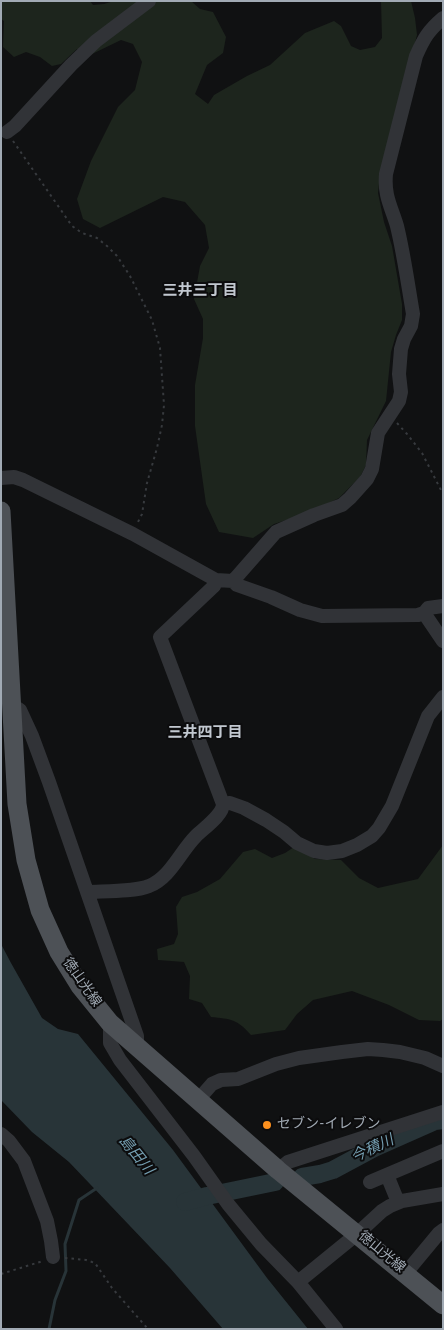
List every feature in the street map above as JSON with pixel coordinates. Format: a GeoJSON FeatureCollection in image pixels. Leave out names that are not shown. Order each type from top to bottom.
{"type":"FeatureCollection","features":[{"type":"Feature","properties":{"kind":"main road","name":"徳山光線"},"geometry":{"type":"LineString","coordinates":[[1,512],[3,583],[17,804],[26,860],[40,910],[63,959],[80,986],[110,1023],[278,1170],[443,1305]]}},
{"type":"Feature","properties":{"kind":"street"},"geometry":{"type":"LineString","coordinates":[[7,132],[15,126],[71,64],[96,41],[149,1]]}},
{"type":"Feature","properties":{"kind":"street"},"geometry":{"type":"LineString","coordinates":[[233,581],[276,532],[342,504],[367,480],[372,469],[378,433],[399,401],[401,349],[411,326],[413,314],[397,226],[384,186],[416,56],[424,38],[443,18]]}},
{"type":"Feature","properties":{"kind":"street"},"geometry":{"type":"LineString","coordinates":[[1,478],[14,477],[23,480],[133,534],[216,580],[233,581],[237,585],[300,610],[322,616],[418,614],[424,613],[428,608],[443,606]]}},
{"type":"Feature","properties":{"kind":"street"},"geometry":{"type":"LineString","coordinates":[[87,892],[146,888],[154,884],[166,874],[195,837],[223,808],[160,637],[214,586],[216,580]]}},
{"type":"Feature","properties":{"kind":"street"},"geometry":{"type":"LineString","coordinates":[[424,613],[443,642]]}},
{"type":"Feature","properties":{"kind":"street"},"geometry":{"type":"LineString","coordinates":[[223,804],[230,803],[244,808],[266,820],[297,843],[314,851],[326,853],[342,851],[358,845],[372,836],[379,828],[392,806],[428,716],[443,697]]}},
{"type":"Feature","properties":{"kind":"street"},"geometry":{"type":"LineString","coordinates":[[11,704],[20,710],[49,782],[137,1036],[137,1047]]}},
{"type":"Feature","properties":{"kind":"street"},"geometry":{"type":"LineString","coordinates":[[110,1023],[110,1043],[120,1060],[194,1156],[228,1204],[261,1244],[298,1282],[336,1329]]}},
{"type":"Feature","properties":{"kind":"street"},"geometry":{"type":"LineString","coordinates":[[198,1100],[212,1084],[221,1080],[238,1079],[276,1064],[299,1058],[342,1052],[368,1049],[400,1052],[425,1058],[443,1066]]}},
{"type":"Feature","properties":{"kind":"street"},"geometry":{"type":"LineString","coordinates":[[278,1170],[288,1162],[443,1112]]}},
{"type":"Feature","properties":{"kind":"street"},"geometry":{"type":"LineString","coordinates":[[1,1134],[10,1141],[24,1161],[47,1221],[52,1241],[53,1257]]}},
{"type":"Feature","properties":{"kind":"street"},"geometry":{"type":"LineString","coordinates":[[370,1182],[443,1151]]}},
{"type":"Feature","properties":{"kind":"street"},"geometry":{"type":"LineString","coordinates":[[387,1175],[398,1202]]}},
{"type":"Feature","properties":{"kind":"street"},"geometry":{"type":"LineString","coordinates":[[298,1282],[382,1211],[398,1202],[443,1194]]}},
{"type":"Feature","properties":{"kind":"street"},"geometry":{"type":"LineString","coordinates":[[405,1274],[438,1233],[443,1230]]}},
{"type":"Feature","properties":{"kind":"path"},"geometry":{"type":"LineString","coordinates":[[7,132],[72,226],[82,233],[97,238],[117,256],[130,276],[152,320],[160,348],[164,405],[159,440],[147,483],[142,514],[133,534]]}},
{"type":"Feature","properties":{"kind":"path"},"geometry":{"type":"LineString","coordinates":[[388,418],[394,420],[422,453],[443,494]]}},
{"type":"Feature","properties":{"kind":"path"},"geometry":{"type":"LineString","coordinates":[[1,1274],[53,1257],[86,1260],[95,1263],[112,1288],[148,1329]]}},
{"type":"Feature","properties":{"kind":"shaded area"},"geometry":{"type":"Polygon","coordinates":[[[1,1],[90,1],[93,5],[114,1],[191,1],[200,9],[213,12],[226,37],[223,53],[207,65],[195,94],[208,104],[214,95],[270,65],[305,33],[334,21],[341,26],[351,46],[360,50],[375,47],[382,38],[381,1],[411,1],[417,35],[380,175],[378,193],[384,222],[392,246],[402,304],[402,320],[391,352],[386,401],[367,440],[366,465],[360,477],[339,498],[308,513],[274,524],[253,538],[219,532],[206,504],[195,426],[195,385],[203,338],[203,319],[194,299],[200,266],[209,248],[205,225],[185,202],[163,197],[100,228],[83,219],[77,199],[91,161],[118,107],[135,90],[142,62],[133,44],[121,40],[90,55],[77,49],[61,64],[52,66],[40,57],[26,52],[14,57],[3,47],[4,21],[1,19],[1,1]]]}},
{"type":"Feature","properties":{"kind":"shaded area"},"geometry":{"type":"Polygon","coordinates":[[[443,845],[443,1019],[440,1021],[419,1020],[389,1005],[352,991],[313,1000],[297,1014],[285,1030],[251,1035],[242,1026],[233,1021],[211,1017],[202,1003],[189,999],[190,976],[184,962],[158,960],[157,949],[174,944],[178,934],[176,907],[182,897],[197,892],[220,879],[243,852],[255,849],[272,858],[294,847],[315,859],[341,860],[359,878],[378,888],[418,879],[443,845]]]}},
{"type":"Feature","properties":{"kind":"water","name":"島田川"},"geometry":{"type":"Polygon","coordinates":[[[1,944],[42,1018],[58,1029],[78,1034],[173,1150],[267,1278],[308,1329],[223,1329],[170,1268],[69,1162],[32,1132],[1,1100],[1,944]]]}},
{"type":"Feature","properties":{"kind":"waterway","name":"今積川"},"geometry":{"type":"LineString","coordinates":[[302,1177],[333,1170],[374,1148],[435,1121],[443,1120]]}},
{"type":"Feature","properties":{"kind":"waterway","name":"今積川"},"geometry":{"type":"LineString","coordinates":[[185,1202],[275,1182]]}},
{"type":"Feature","properties":{"kind":"waterway"},"geometry":{"type":"LineString","coordinates":[[49,1329],[55,1300],[66,1271],[65,1244],[79,1200],[97,1188]]}},
{"type":"Feature","properties":{"kind":"place","name":"セブン-イレブン"},"geometry":{"type":"Point","coordinates":[267,1125]}},
{"type":"Feature","properties":{"kind":"district","name":"三井三丁目"},"geometry":{"type":"Point","coordinates":[200,292]}},
{"type":"Feature","properties":{"kind":"district","name":"三井四丁目"},"geometry":{"type":"Point","coordinates":[205,734]}}]}
